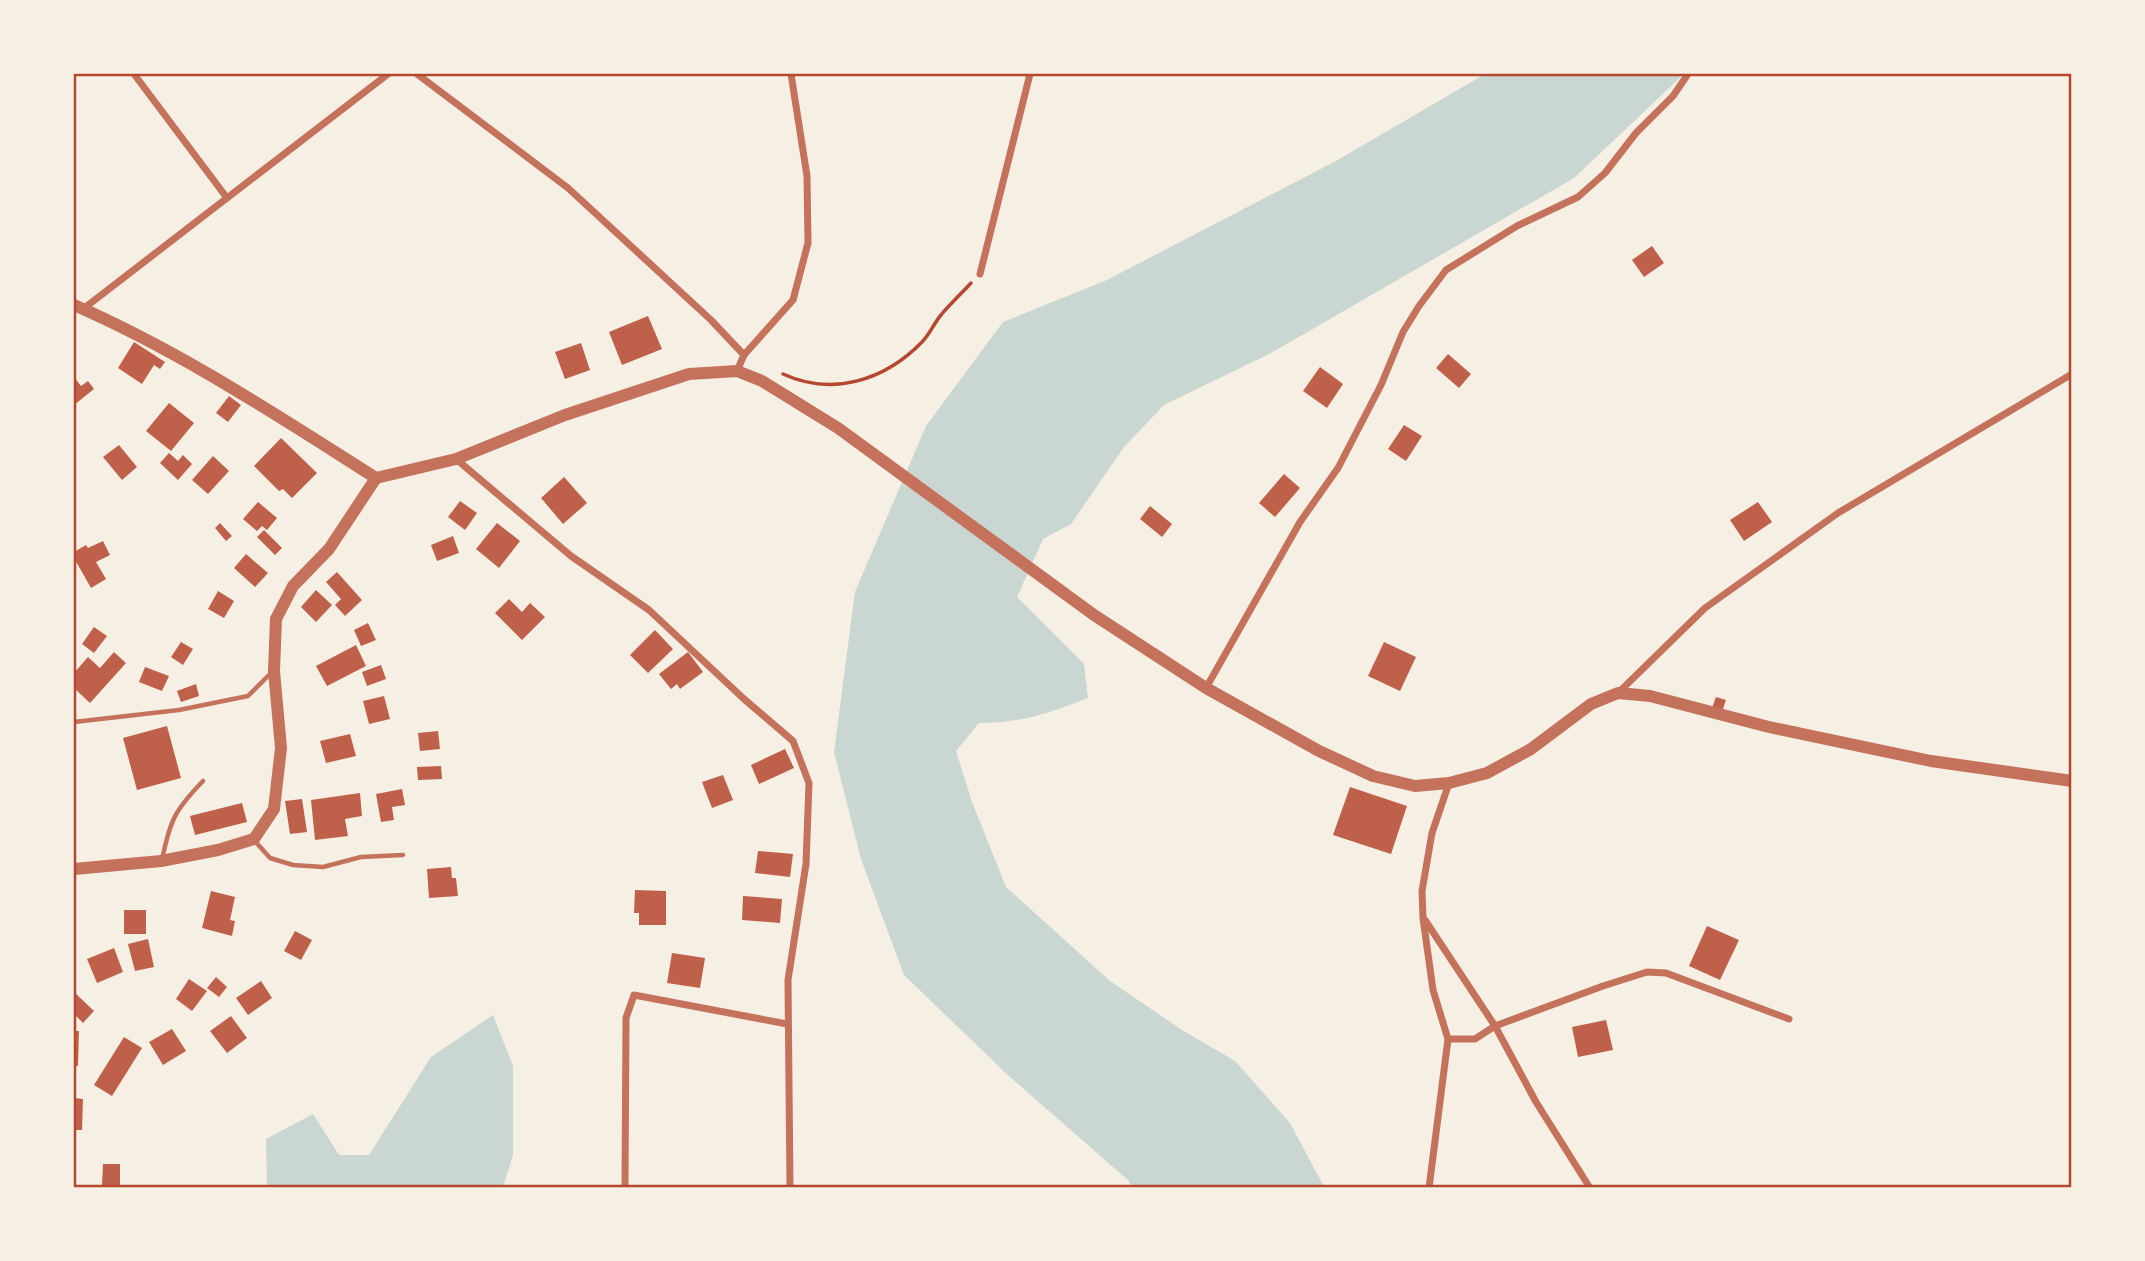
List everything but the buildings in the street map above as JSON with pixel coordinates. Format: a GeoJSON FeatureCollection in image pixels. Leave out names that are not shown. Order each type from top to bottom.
{"type":"FeatureCollection","features":[{"type":"Feature","properties":{"kind":"street"},"geometry":{"type":"LineString","coordinates":[[134,74],[227,198]]}},
{"type":"Feature","properties":{"kind":"street"},"geometry":{"type":"LineString","coordinates":[[376,478],[237,391],[149,342],[78,307],[227,198],[388,74]]}},
{"type":"Feature","properties":{"kind":"street"},"geometry":{"type":"LineString","coordinates":[[417,74],[568,188],[711,320],[744,355]]}},
{"type":"Feature","properties":{"kind":"street"},"geometry":{"type":"LineString","coordinates":[[737,371],[744,355],[793,300],[808,243],[807,176],[791,74]]}},
{"type":"Feature","properties":{"kind":"street"},"geometry":{"type":"LineString","coordinates":[[980,274],[1030,74]]}},
{"type":"Feature","properties":{"kind":"street"},"geometry":{"type":"LineString","coordinates":[[1206,688],[1300,522],[1338,468],[1381,385],[1404,331],[1446,270],[1517,226],[1578,197],[1605,173],[1636,133],[1673,96],[1688,74]]}},
{"type":"Feature","properties":{"kind":"street"},"geometry":{"type":"LineString","coordinates":[[74,869],[161,861],[218,850],[254,839],[274,809],[281,748],[274,671],[276,619],[292,586],[329,548],[376,478],[456,459],[565,415],[689,374],[737,371],[762,381],[838,428],[1094,615],[1206,688],[1319,751],[1373,776],[1415,786],[1449,783],[1487,773],[1531,749],[1591,704],[1618,693],[1705,608],[1838,513],[2071,374]]}},
{"type":"Feature","properties":{"kind":"street"},"geometry":{"type":"LineString","coordinates":[[456,459],[571,556],[649,610],[793,741],[810,783],[806,864],[788,980],[790,1188]]}},
{"type":"Feature","properties":{"kind":"street"},"geometry":{"type":"LineString","coordinates":[[1618,693],[1650,696],[1769,727],[1931,761],[2071,781]]}},
{"type":"Feature","properties":{"kind":"street"},"geometry":{"type":"LineString","coordinates":[[1429,1188],[1448,1040],[1433,990],[1422,891],[1432,833],[1449,783]]}},
{"type":"Feature","properties":{"kind":"street"},"geometry":{"type":"LineString","coordinates":[[1423,918],[1495,1026],[1536,1102],[1590,1188]]}},
{"type":"Feature","properties":{"kind":"street"},"geometry":{"type":"LineString","coordinates":[[1448,1040],[1475,1039],[1495,1026],[1647,972],[1666,973],[1789,1019]]}},
{"type":"Feature","properties":{"kind":"street"},"geometry":{"type":"LineString","coordinates":[[625,1186],[626,1018],[634,995],[788,1024]]}},
{"type":"Feature","properties":{"kind":"lane"},"geometry":{"type":"LineString","coordinates":[[74,722],[179,710],[248,696],[274,671]]}},
{"type":"Feature","properties":{"kind":"lane"},"geometry":{"type":"LineString","coordinates":[[161,861],[168,829],[178,808],[203,781]]}},
{"type":"Feature","properties":{"kind":"lane"},"geometry":{"type":"LineString","coordinates":[[254,839],[270,858],[293,865],[323,867],[361,857],[403,855]]}},
{"type":"Feature","properties":{"kind":"path"},"geometry":{"type":"LineString","coordinates":[[781,373],[793,379],[825,384],[850,383],[884,373],[925,340],[940,316],[980,274]]}},
{"type":"Feature","properties":{"kind":"shaded area"},"geometry":{"type":"Polygon","coordinates":[[[1485,74],[1684,74],[1574,178],[1271,353],[1164,405],[1124,447],[1071,524],[1043,539],[1017,597],[1084,664],[1088,698],[1035,716],[979,723],[956,751],[972,802],[1006,887],[1110,981],[1182,1030],[1235,1061],[1290,1123],[1323,1185],[1131,1187],[1129,1181],[1011,1078],[904,975],[861,859],[834,752],[855,592],[926,426],[1003,322],[1107,280],[1336,161],[1485,74]]]}},
{"type":"Feature","properties":{"kind":"shaded area"},"geometry":{"type":"Polygon","coordinates":[[[493,1015],[513,1066],[513,1155],[503,1187],[267,1187],[266,1139],[313,1114],[339,1155],[369,1155],[431,1057],[493,1015]]]}}]}
